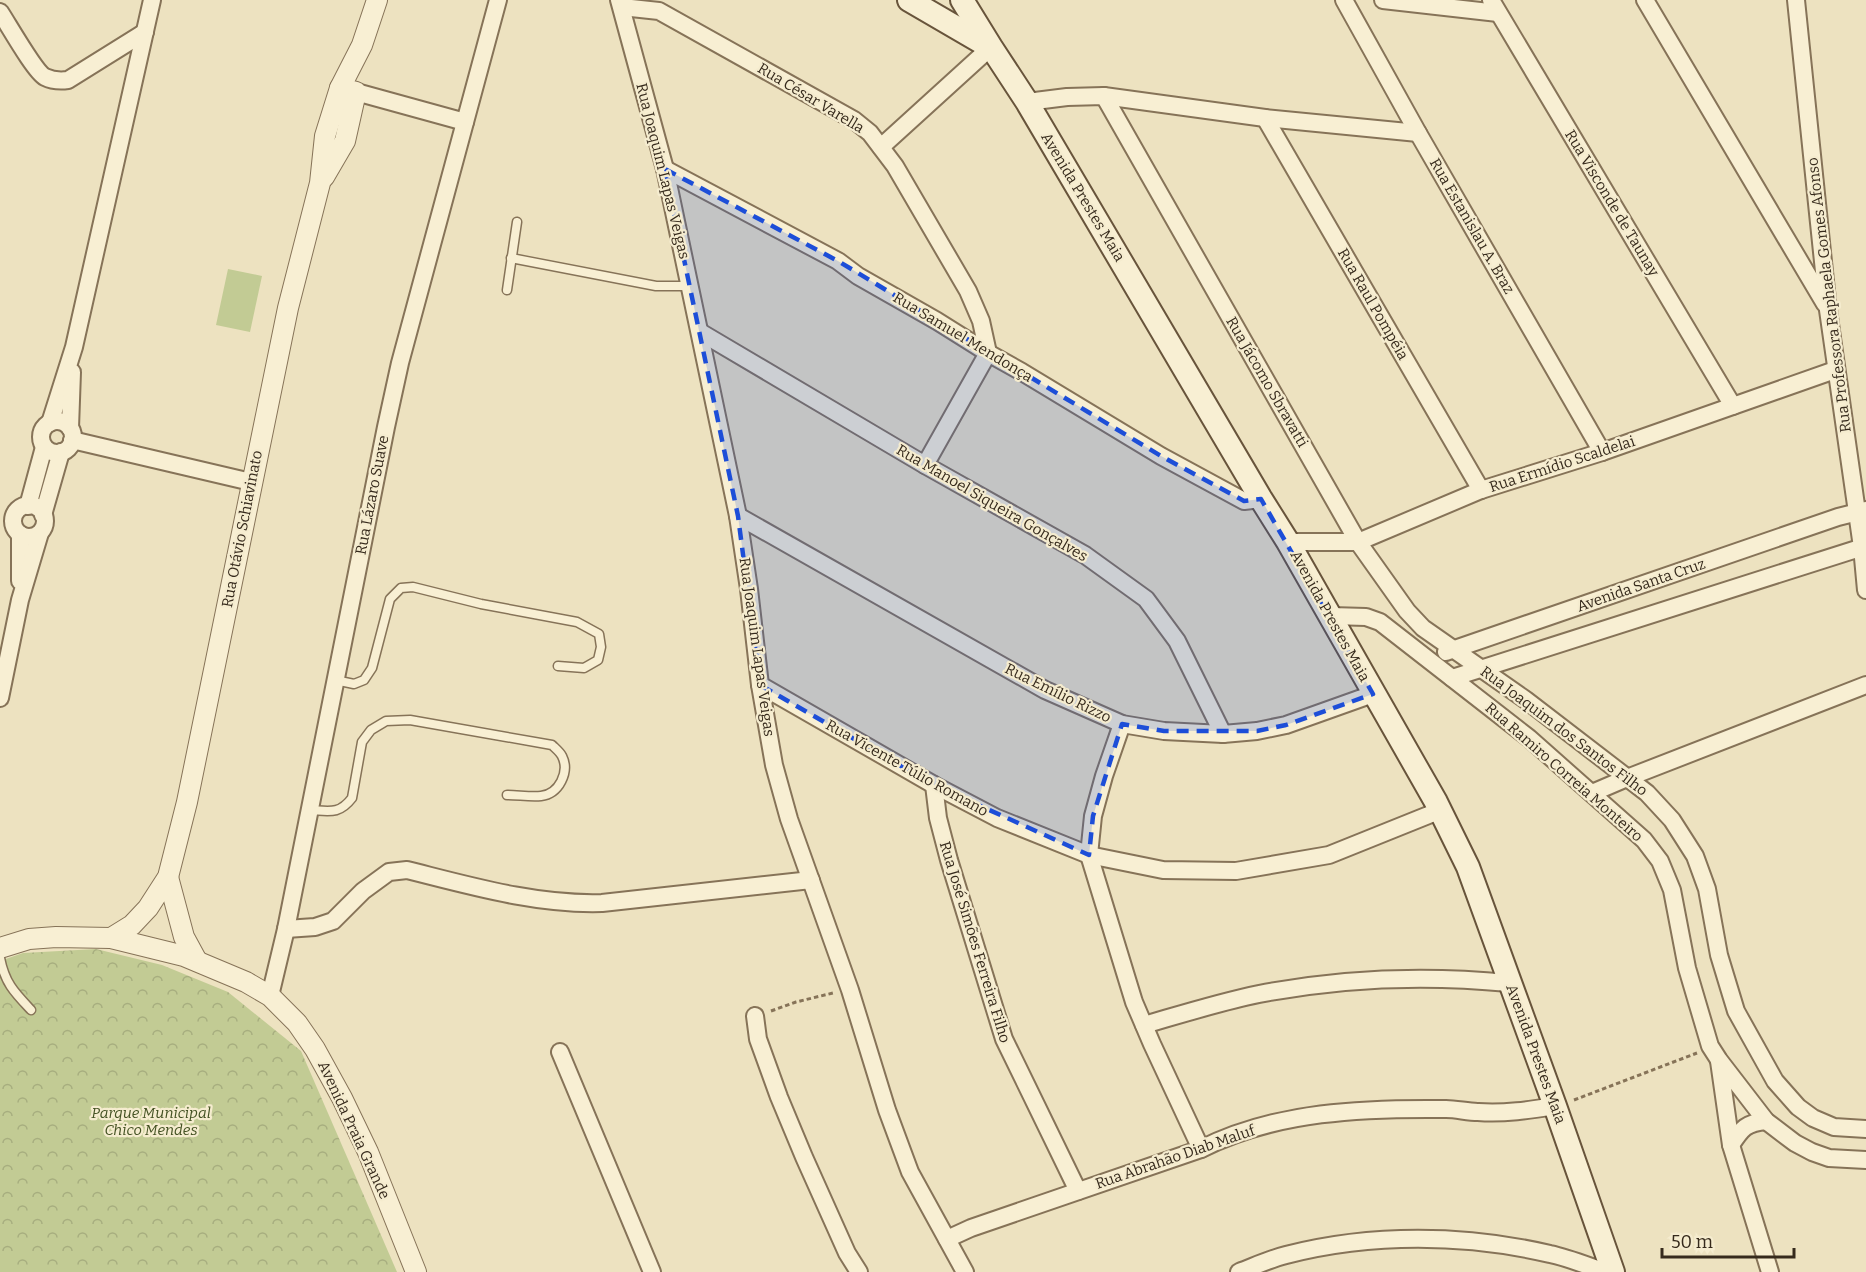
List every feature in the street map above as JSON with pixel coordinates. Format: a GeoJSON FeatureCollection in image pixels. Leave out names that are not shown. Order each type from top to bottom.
{"type":"FeatureCollection","features":[{"type":"Feature","properties":{"kind":"main road"},"geometry":{"type":"LineString","coordinates":[[909,0],[991,47]]}},
{"type":"Feature","properties":{"kind":"main road","name":"Avenida Prestes Maia"},"geometry":{"type":"LineString","coordinates":[[961,3],[1027,102],[1288,542],[1441,810],[1468,867],[1613,1272]]}},
{"type":"Feature","properties":{"kind":"street"},"geometry":{"type":"LineString","coordinates":[[152,0],[74,347],[50,423],[41,434],[42,443],[52,452],[68,440],[251,482]]}},
{"type":"Feature","properties":{"kind":"street","name":"Rua Otávio Schiavinato"},"geometry":{"type":"LineString","coordinates":[[111,938],[132,925],[148,908],[168,877],[187,802],[288,308],[320,183],[326,136],[348,90],[377,0]]}},
{"type":"Feature","properties":{"kind":"street","name":"Rua Lázaro Suave"},"geometry":{"type":"LineString","coordinates":[[270,996],[286,929],[400,363],[498,0]]}},
{"type":"Feature","properties":{"kind":"street","name":"Rua Estanislau A. Braz"},"geometry":{"type":"LineString","coordinates":[[1344,0],[1602,452]]}},
{"type":"Feature","properties":{"kind":"street"},"geometry":{"type":"LineString","coordinates":[[1383,0],[1494,6]]}},
{"type":"Feature","properties":{"kind":"street"},"geometry":{"type":"LineString","coordinates":[[1645,0],[1828,310]]}},
{"type":"Feature","properties":{"kind":"street","name":"Rua Professora Raphaela Gomes Afonso"},"geometry":{"type":"LineString","coordinates":[[1796,0],[1835,370],[1861,511],[1866,590]]}},
{"type":"Feature","properties":{"kind":"street","name":"Rua César Varella"},"geometry":{"type":"LineString","coordinates":[[621,4],[659,11],[854,120],[870,133],[895,165],[968,291],[981,321],[988,353]]}},
{"type":"Feature","properties":{"kind":"street","name":"Rua Joaquim Lapas Veigas"},"geometry":{"type":"LineString","coordinates":[[621,4],[665,169],[738,516],[760,685],[774,765],[789,819],[850,990],[887,1110],[910,1172],[965,1272]]}},
{"type":"Feature","properties":{"kind":"street","name":"Rua Visconde de Taunay"},"geometry":{"type":"LineString","coordinates":[[1494,6],[1733,406]]}},
{"type":"Feature","properties":{"kind":"street"},"geometry":{"type":"LineString","coordinates":[[0,12],[34,67],[43,77],[56,81],[69,80],[145,32]]}},
{"type":"Feature","properties":{"kind":"street"},"geometry":{"type":"LineString","coordinates":[[881,147],[991,47]]}},
{"type":"Feature","properties":{"kind":"street"},"geometry":{"type":"LineString","coordinates":[[348,90],[465,122]]}},
{"type":"Feature","properties":{"kind":"street"},"geometry":{"type":"LineString","coordinates":[[1027,102],[1067,97],[1104,96],[1265,118],[1418,133]]}},
{"type":"Feature","properties":{"kind":"street","name":"Rua Jácomo Sbravatti"},"geometry":{"type":"LineString","coordinates":[[1104,96],[1358,542],[1401,603],[1423,628],[1453,650]]}},
{"type":"Feature","properties":{"kind":"street","name":"Rua Raul Pompéia"},"geometry":{"type":"LineString","coordinates":[[1265,118],[1481,490]]}},
{"type":"Feature","properties":{"kind":"street","name":"Rua Samuel Mendonça"},"geometry":{"type":"LineString","coordinates":[[665,169],[838,261],[858,276],[1161,456],[1244,501],[1261,499]]}},
{"type":"Feature","properties":{"kind":"street","name":"Rua Manoel Siqueira Gonçalves"},"geometry":{"type":"LineString","coordinates":[[700,332],[925,465],[1085,555],[1146,599],[1177,641],[1223,734]]}},
{"type":"Feature","properties":{"kind":"street"},"geometry":{"type":"LineString","coordinates":[[0,698],[20,600],[44,524],[43,515],[68,440],[74,347]]}},
{"type":"Feature","properties":{"kind":"street"},"geometry":{"type":"LineString","coordinates":[[925,465],[988,353]]}},
{"type":"Feature","properties":{"kind":"street","name":"Rua Ermídio Scaldelai"},"geometry":{"type":"LineString","coordinates":[[1288,542],[1358,542],[1481,490],[1602,452],[1835,370]]}},
{"type":"Feature","properties":{"kind":"street"},"geometry":{"type":"LineString","coordinates":[[50,423],[61,422],[68,440]]}},
{"type":"Feature","properties":{"kind":"street"},"geometry":{"type":"LineString","coordinates":[[40,532],[30,537],[20,534],[13,526],[14,511],[44,447]]}},
{"type":"Feature","properties":{"kind":"street"},"geometry":{"type":"LineString","coordinates":[[14,511],[37,508],[43,515]]}},
{"type":"Feature","properties":{"kind":"street","name":"Avenida Santa Cruz"},"geometry":{"type":"LineString","coordinates":[[1425,658],[1861,511]]}},
{"type":"Feature","properties":{"kind":"street","name":"Rua Emílio Rizzo"},"geometry":{"type":"LineString","coordinates":[[738,516],[1045,690],[1122,724],[1164,731],[1223,734],[1257,731],[1286,725],[1374,694]]}},
{"type":"Feature","properties":{"kind":"street"},"geometry":{"type":"LineString","coordinates":[[20,534],[20,600]]}},
{"type":"Feature","properties":{"kind":"street","name":"Avenida Santa Cruz"},"geometry":{"type":"LineString","coordinates":[[1452,678],[1864,546]]}},
{"type":"Feature","properties":{"kind":"street","name":"Rua Ramiro Correia Monteiro"},"geometry":{"type":"LineString","coordinates":[[1331,616],[1366,617],[1380,622],[1529,738],[1644,840],[1660,861],[1672,890],[1687,968],[1715,1053]]}},
{"type":"Feature","properties":{"kind":"street","name":"Rua Joaquim dos Santos Filho"},"geometry":{"type":"LineString","coordinates":[[1453,650],[1526,700],[1647,793],[1672,820],[1695,856],[1707,889],[1719,955],[1733,1003],[1774,1081],[1798,1107],[1813,1118],[1834,1126],[1866,1129]]}},
{"type":"Feature","properties":{"kind":"street","name":"Rua Vicente Túlio Romano"},"geometry":{"type":"LineString","coordinates":[[760,685],[934,785],[997,818],[1089,855],[1163,870],[1236,872],[1329,855],[1441,810]]}},
{"type":"Feature","properties":{"kind":"street"},"geometry":{"type":"LineString","coordinates":[[1592,794],[1627,778],[1866,685]]}},
{"type":"Feature","properties":{"kind":"street"},"geometry":{"type":"LineString","coordinates":[[1122,724],[1093,816],[1089,855],[1134,1002],[1201,1149]]}},
{"type":"Feature","properties":{"kind":"street","name":"Rua José Simões Ferreira Filho"},"geometry":{"type":"LineString","coordinates":[[934,785],[938,818],[949,860],[1004,1039],[1078,1191]]}},
{"type":"Feature","properties":{"kind":"street"},"geometry":{"type":"LineString","coordinates":[[286,929],[315,927],[333,921],[363,891],[389,872],[407,870],[542,900],[578,903],[811,880]]}},
{"type":"Feature","properties":{"kind":"street","name":"Rua Otávio Schiavinato"},"geometry":{"type":"LineString","coordinates":[[168,877],[184,938],[197,961]]}},
{"type":"Feature","properties":{"kind":"street","name":"Avenida Praia Grande"},"geometry":{"type":"LineString","coordinates":[[0,948],[29,939],[111,938],[197,961],[246,982],[270,996],[297,1023],[315,1049],[342,1098],[368,1152],[416,1272]]}},
{"type":"Feature","properties":{"kind":"street"},"geometry":{"type":"LineString","coordinates":[[1144,1025],[1259,994],[1319,984],[1414,978],[1509,983]]}},
{"type":"Feature","properties":{"kind":"street"},"geometry":{"type":"LineString","coordinates":[[755,1016],[758,1039],[779,1097],[847,1253],[859,1272]]}},
{"type":"Feature","properties":{"kind":"street"},"geometry":{"type":"LineString","coordinates":[[560,1052],[652,1272]]}},
{"type":"Feature","properties":{"kind":"street"},"geometry":{"type":"LineString","coordinates":[[1715,1053],[1766,1121],[1795,1143],[1829,1158],[1866,1160]]}},
{"type":"Feature","properties":{"kind":"street"},"geometry":{"type":"LineString","coordinates":[[1715,1053],[1731,1145],[1770,1272]]}},
{"type":"Feature","properties":{"kind":"street","name":"Rua Abrahão Diab Maluf"},"geometry":{"type":"LineString","coordinates":[[947,1239],[970,1228],[1201,1149],[1228,1135],[1266,1125],[1350,1112],[1402,1109],[1523,1111],[1555,1106]]}},
{"type":"Feature","properties":{"kind":"street"},"geometry":{"type":"LineString","coordinates":[[1731,1145],[1747,1125],[1766,1121]]}},
{"type":"Feature","properties":{"kind":"street"},"geometry":{"type":"LineString","coordinates":[[1239,1272],[1286,1255],[1347,1244],[1398,1239],[1495,1244],[1551,1254],[1606,1272]]}},
{"type":"Feature","properties":{"kind":"lane"},"geometry":{"type":"LineString","coordinates":[[507,290],[517,222]]}},
{"type":"Feature","properties":{"kind":"lane"},"geometry":{"type":"LineString","coordinates":[[511,258],[656,286],[690,286]]}},
{"type":"Feature","properties":{"kind":"lane"},"geometry":{"type":"LineString","coordinates":[[336,680],[354,684],[364,680],[372,668],[390,598],[401,588],[413,586],[481,604],[577,622],[599,634],[601,647],[598,660],[584,668],[558,666]]}},
{"type":"Feature","properties":{"kind":"lane"},"geometry":{"type":"LineString","coordinates":[[310,810],[337,811],[352,798],[362,742],[371,730],[386,721],[410,720],[552,745],[562,757],[564,769],[563,780],[557,790],[543,796],[507,795]]}},
{"type":"Feature","properties":{"kind":"lane"},"geometry":{"type":"LineString","coordinates":[[0,958],[3,975],[11,988],[31,1010]]}},
{"type":"Feature","properties":{"kind":"path"},"geometry":{"type":"LineString","coordinates":[[755,1016],[796,1002],[850,990]]}},
{"type":"Feature","properties":{"kind":"path"},"geometry":{"type":"LineString","coordinates":[[1555,1106],[1689,1057],[1715,1053]]}},
{"type":"Feature","properties":{"kind":"highlighted area"},"geometry":{"type":"Polygon","coordinates":[[[665,169],[838,261],[1161,456],[1244,501],[1261,499],[1373,694],[1286,725],[1257,731],[1164,731],[1122,724],[1093,816],[1089,855],[934,785],[760,685],[738,516],[665,169]]]}},
{"type":"Feature","properties":{"kind":"green space"},"geometry":{"type":"Polygon","coordinates":[[[228,269],[262,276],[250,332],[216,325],[228,269]]]}},
{"type":"Feature","properties":{"kind":"green space","name":"Parque Municipal Chico Mendes"},"geometry":{"type":"Polygon","coordinates":[[[96,949],[162,965],[228,992],[301,1051],[397,1272],[0,1272],[0,961],[23,953],[96,949]]]}}]}
